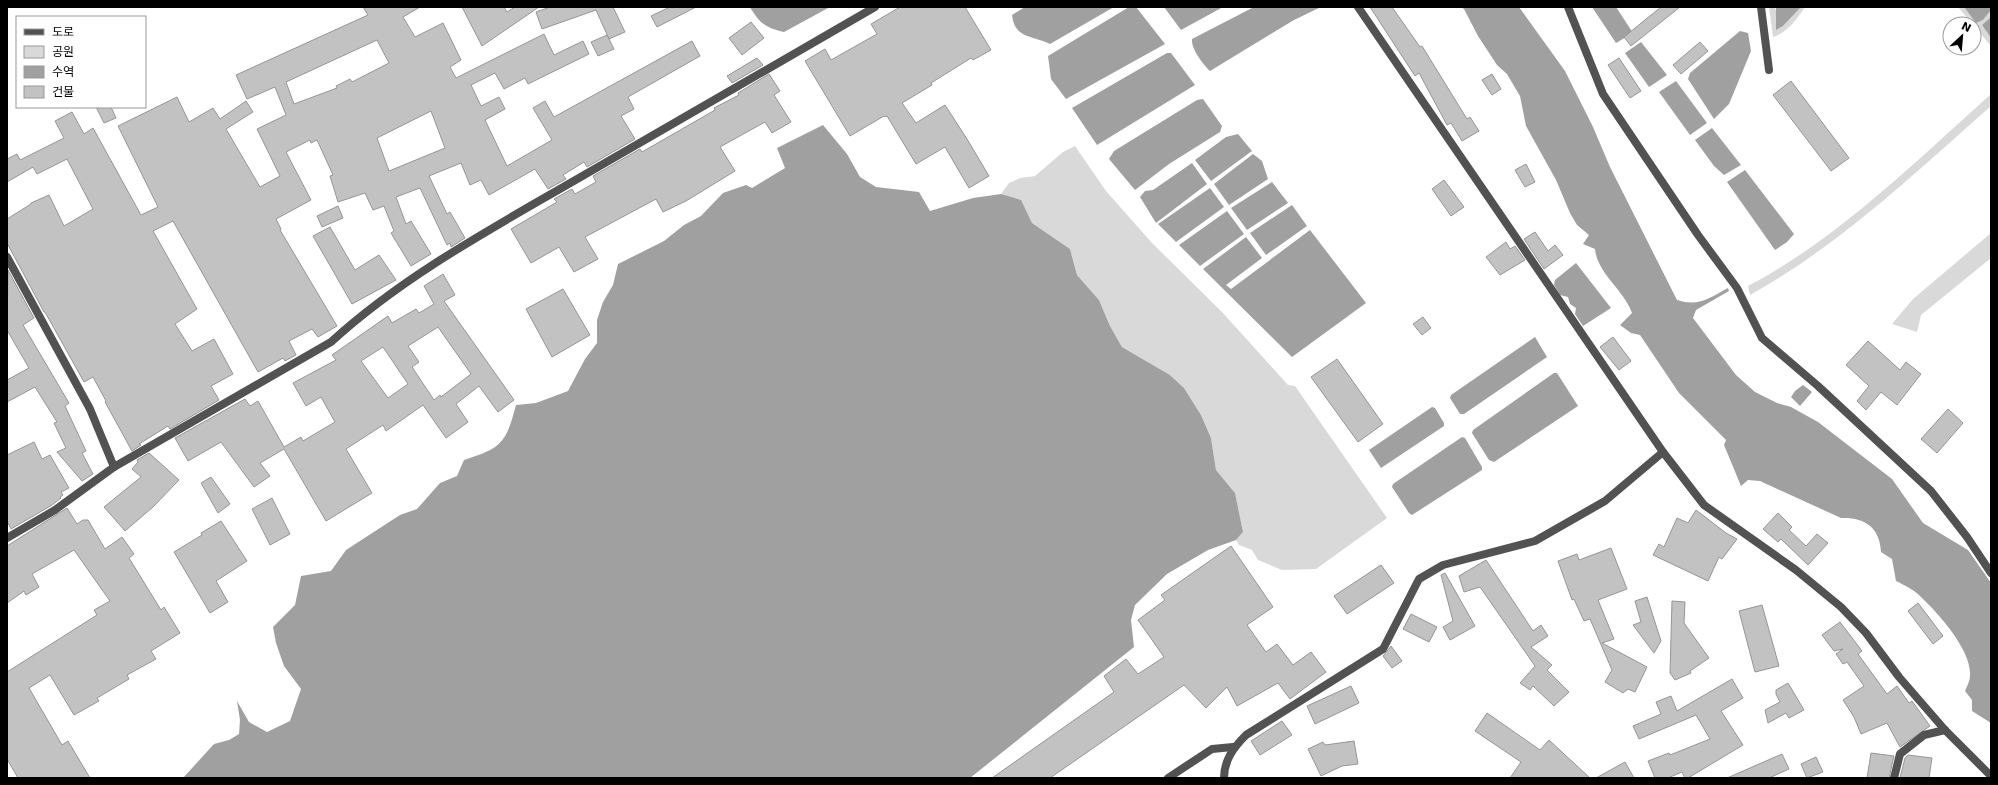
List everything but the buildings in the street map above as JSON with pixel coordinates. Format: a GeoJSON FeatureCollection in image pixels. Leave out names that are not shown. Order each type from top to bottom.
{"type":"FeatureCollection","features":[{"type":"Feature","properties":{"kind":"street"},"geometry":{"type":"LineString","coordinates":[[7,538],[55,510],[114,467],[331,342],[354,321],[407,282],[486,232],[875,7]]}},
{"type":"Feature","properties":{"kind":"street"},"geometry":{"type":"LineString","coordinates":[[1358,7],[1663,452],[1704,505],[1796,570],[1840,607],[1866,634],[1899,677],[1945,730],[1991,776]]}},
{"type":"Feature","properties":{"kind":"street"},"geometry":{"type":"LineString","coordinates":[[1568,7],[1603,94],[1698,235],[1737,288],[1762,338],[1818,386],[1931,491],[1967,537],[1991,573]]}},
{"type":"Feature","properties":{"kind":"street"},"geometry":{"type":"LineString","coordinates":[[1761,7],[1769,70]]}},
{"type":"Feature","properties":{"kind":"street"},"geometry":{"type":"LineString","coordinates":[[7,257],[90,408],[114,467]]}},
{"type":"Feature","properties":{"kind":"street"},"geometry":{"type":"LineString","coordinates":[[1224,778],[1224,771],[1233,747],[1246,735],[1383,648],[1419,579],[1443,565],[1535,541],[1605,500],[1663,452]]}},
{"type":"Feature","properties":{"kind":"street"},"geometry":{"type":"LineString","coordinates":[[1894,778],[1900,754],[1924,735],[1945,730]]}},
{"type":"Feature","properties":{"kind":"street"},"geometry":{"type":"LineString","coordinates":[[1168,778],[1212,749],[1233,747]]}},
{"type":"Feature","properties":{"kind":"green space"},"geometry":{"type":"Polygon","coordinates":[[[1769,7],[1776,7],[1775,8],[1783,26],[1801,7],[1805,7],[1787,29],[1773,37],[1769,7]]]}},
{"type":"Feature","properties":{"kind":"green space"},"geometry":{"type":"Polygon","coordinates":[[[1958,7],[1964,7],[1971,16],[1966,16],[1958,7]]]}},
{"type":"Feature","properties":{"kind":"green space"},"geometry":{"type":"Polygon","coordinates":[[[1991,10],[1991,17],[1982,25],[1982,20],[1991,10]]]}},
{"type":"Feature","properties":{"kind":"green space"},"geometry":{"type":"Polygon","coordinates":[[[1982,25],[1991,38],[1991,46],[1982,35],[1982,25]]]}},
{"type":"Feature","properties":{"kind":"green space"},"geometry":{"type":"Polygon","coordinates":[[[1991,94],[1991,106],[1876,207],[1815,254],[1750,295],[1748,286],[1781,267],[1845,222],[1905,172],[1991,94]]]}},
{"type":"Feature","properties":{"kind":"green space"},"geometry":{"type":"Polygon","coordinates":[[[1075,146],[1106,191],[1152,243],[1222,312],[1288,385],[1295,386],[1387,518],[1316,569],[1282,570],[1258,560],[1252,550],[1239,545],[1236,540],[1243,532],[1235,493],[1216,470],[1211,438],[1201,415],[1184,388],[1170,375],[1122,347],[1110,326],[1099,300],[1077,275],[1070,249],[1032,223],[1021,201],[1001,194],[1009,183],[1020,178],[1035,176],[1063,152],[1075,146]]]}},
{"type":"Feature","properties":{"kind":"green space"},"geometry":{"type":"Polygon","coordinates":[[[1991,233],[1991,258],[1921,315],[1917,332],[1892,324],[1913,299],[1991,233]]]}},
{"type":"Feature","properties":{"kind":"water"},"geometry":{"type":"Polygon","coordinates":[[[750,7],[830,7],[784,32],[768,27],[760,21],[750,7]]]}},
{"type":"Feature","properties":{"kind":"water"},"geometry":{"type":"Polygon","coordinates":[[[1025,7],[1114,7],[1050,44],[1025,35],[1017,28],[1012,15],[1025,7]]]}},
{"type":"Feature","properties":{"kind":"water"},"geometry":{"type":"Polygon","coordinates":[[[1129,7],[1136,7],[1165,44],[1066,99],[1051,79],[1048,56],[1129,7]]]}},
{"type":"Feature","properties":{"kind":"water"},"geometry":{"type":"Polygon","coordinates":[[[1164,7],[1223,7],[1181,30],[1164,7]]]}},
{"type":"Feature","properties":{"kind":"water"},"geometry":{"type":"Polygon","coordinates":[[[1254,7],[1321,7],[1294,20],[1210,71],[1195,52],[1192,39],[1254,7]]]}},
{"type":"Feature","properties":{"kind":"water"},"geometry":{"type":"Polygon","coordinates":[[[1461,7],[1519,7],[1565,71],[1593,127],[1610,167],[1677,300],[1685,302],[1698,302],[1728,288],[1729,291],[1696,310],[1693,318],[1736,375],[1755,392],[1777,403],[1791,407],[1818,422],[1892,479],[1923,523],[1968,550],[1991,583],[1991,723],[1972,711],[1972,700],[1965,691],[1970,678],[1969,666],[1960,645],[1937,613],[1919,595],[1910,588],[1896,581],[1892,559],[1881,552],[1878,536],[1874,530],[1864,522],[1857,519],[1841,518],[1760,481],[1748,480],[1741,486],[1724,445],[1726,440],[1679,393],[1640,335],[1631,333],[1620,325],[1632,313],[1628,305],[1600,266],[1595,249],[1583,244],[1589,235],[1577,225],[1570,213],[1556,180],[1526,126],[1520,96],[1507,74],[1497,65],[1478,36],[1464,9],[1461,7]]]}},
{"type":"Feature","properties":{"kind":"water"},"geometry":{"type":"Polygon","coordinates":[[[1592,7],[1616,7],[1633,33],[1616,43],[1592,7]]]}},
{"type":"Feature","properties":{"kind":"water"},"geometry":{"type":"Polygon","coordinates":[[[1776,7],[1801,7],[1783,26],[1776,30],[1776,7]]]}},
{"type":"Feature","properties":{"kind":"water"},"geometry":{"type":"Polygon","coordinates":[[[1964,7],[1989,7],[1991,10],[1982,20],[1982,16],[1971,16],[1964,7]]]}},
{"type":"Feature","properties":{"kind":"water"},"geometry":{"type":"Polygon","coordinates":[[[1991,17],[1991,38],[1982,25],[1991,17]]]}},
{"type":"Feature","properties":{"kind":"water"},"geometry":{"type":"Polygon","coordinates":[[[1740,31],[1748,33],[1751,51],[1729,104],[1714,119],[1688,79],[1690,73],[1740,31]]]}},
{"type":"Feature","properties":{"kind":"water"},"geometry":{"type":"Polygon","coordinates":[[[1641,42],[1667,75],[1649,87],[1625,53],[1641,42]]]}},
{"type":"Feature","properties":{"kind":"water"},"geometry":{"type":"Polygon","coordinates":[[[1167,53],[1171,53],[1195,85],[1097,145],[1072,108],[1167,53]]]}},
{"type":"Feature","properties":{"kind":"water"},"geometry":{"type":"Polygon","coordinates":[[[1676,81],[1707,123],[1690,135],[1659,92],[1676,81]]]}},
{"type":"Feature","properties":{"kind":"water"},"geometry":{"type":"Polygon","coordinates":[[[1203,99],[1222,126],[1220,132],[1169,164],[1135,190],[1109,159],[1114,151],[1197,100],[1203,99]]]}},
{"type":"Feature","properties":{"kind":"water"},"geometry":{"type":"Polygon","coordinates":[[[823,125],[847,154],[860,177],[876,187],[919,192],[930,211],[973,198],[1001,194],[1021,200],[1032,223],[1070,249],[1077,275],[1099,300],[1110,326],[1122,347],[1170,375],[1184,388],[1201,415],[1211,438],[1216,470],[1235,493],[1243,532],[1236,540],[1208,550],[1167,574],[1135,605],[1131,620],[1134,647],[970,778],[183,778],[214,744],[229,740],[239,734],[240,720],[237,701],[249,722],[267,732],[290,721],[301,689],[284,666],[276,643],[273,627],[295,605],[301,576],[331,571],[346,550],[400,515],[417,509],[440,483],[457,476],[464,460],[487,452],[495,447],[505,436],[509,428],[516,405],[536,403],[568,391],[585,359],[597,343],[597,320],[603,302],[613,285],[618,264],[664,241],[684,225],[701,216],[723,193],[746,185],[752,188],[785,168],[777,148],[823,125]]]}},
{"type":"Feature","properties":{"kind":"water"},"geometry":{"type":"Polygon","coordinates":[[[1712,128],[1741,165],[1724,175],[1714,166],[1695,140],[1712,128]]]}},
{"type":"Feature","properties":{"kind":"water"},"geometry":{"type":"Polygon","coordinates":[[[1238,134],[1252,151],[1211,181],[1195,160],[1226,137],[1238,134]]]}},
{"type":"Feature","properties":{"kind":"water"},"geometry":{"type":"Polygon","coordinates":[[[1253,154],[1262,161],[1268,179],[1229,205],[1214,184],[1253,154]]]}},
{"type":"Feature","properties":{"kind":"water"},"geometry":{"type":"Polygon","coordinates":[[[1192,163],[1207,184],[1156,223],[1140,197],[1145,191],[1153,190],[1192,163]]]}},
{"type":"Feature","properties":{"kind":"water"},"geometry":{"type":"Polygon","coordinates":[[[1745,170],[1794,234],[1787,242],[1775,250],[1727,182],[1745,170]]]}},
{"type":"Feature","properties":{"kind":"water"},"geometry":{"type":"Polygon","coordinates":[[[1272,182],[1288,203],[1247,230],[1231,208],[1272,182]]]}},
{"type":"Feature","properties":{"kind":"water"},"geometry":{"type":"Polygon","coordinates":[[[1210,188],[1224,207],[1176,242],[1158,224],[1210,188]]]}},
{"type":"Feature","properties":{"kind":"water"},"geometry":{"type":"Polygon","coordinates":[[[1292,205],[1307,226],[1266,255],[1250,233],[1292,205]]]}},
{"type":"Feature","properties":{"kind":"water"},"geometry":{"type":"Polygon","coordinates":[[[1227,211],[1244,234],[1200,266],[1179,245],[1227,211]]]}},
{"type":"Feature","properties":{"kind":"water"},"geometry":{"type":"Polygon","coordinates":[[[1310,230],[1366,303],[1292,357],[1203,269],[1246,237],[1262,258],[1226,285],[1231,289],[1310,230]]]}},
{"type":"Feature","properties":{"kind":"water"},"geometry":{"type":"Polygon","coordinates":[[[1576,263],[1611,308],[1583,326],[1575,314],[1576,308],[1570,304],[1568,297],[1560,295],[1554,285],[1555,280],[1576,263]]]}},
{"type":"Feature","properties":{"kind":"water"},"geometry":{"type":"Polygon","coordinates":[[[1535,337],[1547,357],[1464,414],[1460,414],[1450,398],[1451,395],[1535,337]]]}},
{"type":"Feature","properties":{"kind":"water"},"geometry":{"type":"Polygon","coordinates":[[[1554,373],[1557,373],[1578,406],[1494,462],[1489,460],[1472,433],[1473,430],[1554,373]]]}},
{"type":"Feature","properties":{"kind":"water"},"geometry":{"type":"Polygon","coordinates":[[[1803,385],[1812,392],[1800,406],[1791,397],[1795,391],[1803,385]]]}},
{"type":"Feature","properties":{"kind":"water"},"geometry":{"type":"Polygon","coordinates":[[[1432,407],[1435,408],[1444,423],[1444,426],[1381,468],[1369,450],[1432,407]]]}},
{"type":"Feature","properties":{"kind":"water"},"geometry":{"type":"Polygon","coordinates":[[[1462,437],[1465,438],[1482,467],[1482,470],[1412,515],[1409,513],[1392,487],[1393,484],[1462,437]]]}}]}
